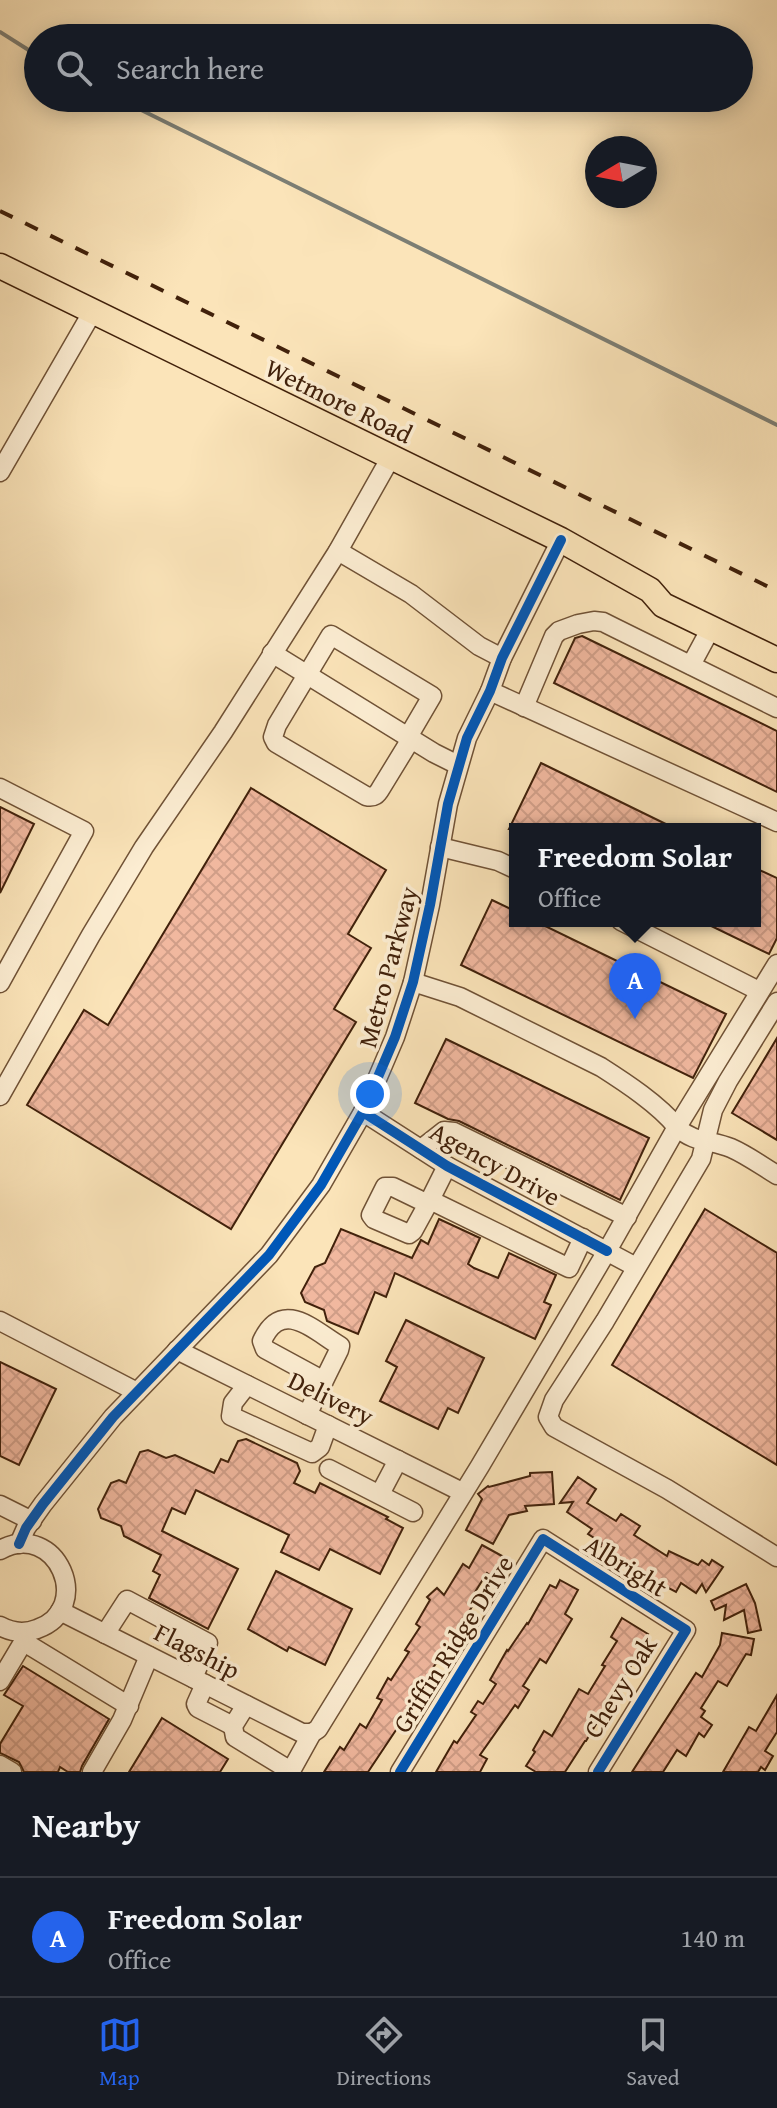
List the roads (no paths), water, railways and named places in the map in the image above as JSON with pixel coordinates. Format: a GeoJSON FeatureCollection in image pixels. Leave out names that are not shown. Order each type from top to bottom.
{"type":"FeatureCollection","features":[{"type":"Feature","properties":{"kind":"main road","name":"Wetmore Road"},"geometry":{"type":"LineString","coordinates":[[0,266],[561,540],[650,590],[663,605],[777,660]]}},
{"type":"Feature","properties":{"kind":"main road","name":"Wetmore Road"},"geometry":{"type":"LineString","coordinates":[[650,590],[670,590],[777,643]]}},
{"type":"Feature","properties":{"kind":"street"},"geometry":{"type":"LineString","coordinates":[[0,472],[93,311]]}},
{"type":"Feature","properties":{"kind":"street"},"geometry":{"type":"LineString","coordinates":[[0,1096],[144,847],[223,732],[338,551],[391,457]]}},
{"type":"Feature","properties":{"kind":"street","name":"Metro Parkway"},"geometry":{"type":"LineString","coordinates":[[19,1544],[32,1521],[113,1417],[269,1255],[321,1185],[363,1112],[391,1049],[413,982],[448,804],[467,738],[502,658],[561,540]]}},
{"type":"Feature","properties":{"kind":"street"},"geometry":{"type":"LineString","coordinates":[[338,551],[411,594],[479,646],[502,658]]}},
{"type":"Feature","properties":{"kind":"street"},"geometry":{"type":"LineString","coordinates":[[524,707],[554,636],[578,624],[603,622],[777,708]]}},
{"type":"Feature","properties":{"kind":"street"},"geometry":{"type":"LineString","coordinates":[[691,665],[711,628]]}},
{"type":"Feature","properties":{"kind":"street"},"geometry":{"type":"LineString","coordinates":[[331,635],[432,696],[376,795],[366,796],[276,743],[274,732],[307,675],[331,635]]}},
{"type":"Feature","properties":{"kind":"street"},"geometry":{"type":"LineString","coordinates":[[272,653],[458,765]]}},
{"type":"Feature","properties":{"kind":"street"},"geometry":{"type":"LineString","coordinates":[[490,691],[777,822]]}},
{"type":"Feature","properties":{"kind":"street"},"geometry":{"type":"LineString","coordinates":[[0,788],[84,831],[0,983]]}},
{"type":"Feature","properties":{"kind":"street"},"geometry":{"type":"LineString","coordinates":[[440,847],[509,866]]}},
{"type":"Feature","properties":{"kind":"street"},"geometry":{"type":"LineString","coordinates":[[633,927],[759,991]]}},
{"type":"Feature","properties":{"kind":"street"},"geometry":{"type":"LineString","coordinates":[[246,1705],[233,1726],[235,1737],[292,1769],[462,1492],[777,964]]}},
{"type":"Feature","properties":{"kind":"street"},"geometry":{"type":"LineString","coordinates":[[413,982],[460,997],[601,1067],[668,1117],[684,1134],[728,1147],[777,1175]]}},
{"type":"Feature","properties":{"kind":"street"},"geometry":{"type":"LineString","coordinates":[[777,1002],[718,1100],[709,1120],[701,1159],[605,1321],[554,1400],[548,1417],[554,1427],[667,1489],[777,1557]]}},
{"type":"Feature","properties":{"kind":"street","name":"Agency Drive"},"geometry":{"type":"LineString","coordinates":[[363,1112],[447,1166],[636,1267]]}},
{"type":"Feature","properties":{"kind":"street"},"geometry":{"type":"LineString","coordinates":[[421,1149],[444,1131],[454,1132],[627,1217]]}},
{"type":"Feature","properties":{"kind":"street"},"geometry":{"type":"LineString","coordinates":[[447,1166],[429,1202],[569,1268],[589,1281]]}},
{"type":"Feature","properties":{"kind":"street"},"geometry":{"type":"LineString","coordinates":[[505,1237],[520,1205]]}},
{"type":"Feature","properties":{"kind":"street"},"geometry":{"type":"LineString","coordinates":[[569,1268],[583,1238]]}},
{"type":"Feature","properties":{"kind":"street"},"geometry":{"type":"LineString","coordinates":[[0,1321],[137,1392]]}},
{"type":"Feature","properties":{"kind":"street","name":"Delivery"},"geometry":{"type":"LineString","coordinates":[[177,1350],[462,1492]]}},
{"type":"Feature","properties":{"kind":"street"},"geometry":{"type":"LineString","coordinates":[[307,1415],[324,1381]]}},
{"type":"Feature","properties":{"kind":"street"},"geometry":{"type":"LineString","coordinates":[[247,1385],[233,1403],[231,1416],[312,1453],[320,1447],[328,1425]]}},
{"type":"Feature","properties":{"kind":"street"},"geometry":{"type":"LineString","coordinates":[[380,1494],[398,1460]]}},
{"type":"Feature","properties":{"kind":"street"},"geometry":{"type":"LineString","coordinates":[[329,1469],[413,1512]]}},
{"type":"Feature","properties":{"kind":"street"},"geometry":{"type":"LineString","coordinates":[[0,1505],[32,1521]]}},
{"type":"Feature","properties":{"kind":"street","name":"Albright"},"geometry":{"type":"LineString","coordinates":[[543,1539],[686,1630]]}},
{"type":"Feature","properties":{"kind":"street","name":"Griffin Ridge Drive"},"geometry":{"type":"LineString","coordinates":[[400,1772],[543,1539]]}},
{"type":"Feature","properties":{"kind":"street"},"geometry":{"type":"LineString","coordinates":[[0,1550],[19,1544],[45,1550],[56,1559],[66,1584],[60,1611],[26,1637],[0,1681]]}},
{"type":"Feature","properties":{"kind":"street"},"geometry":{"type":"LineString","coordinates":[[105,1634],[127,1600],[208,1643],[196,1704],[198,1708],[233,1726]]}},
{"type":"Feature","properties":{"kind":"street","name":"Flagship"},"geometry":{"type":"LineString","coordinates":[[60,1611],[302,1733],[312,1733]]}},
{"type":"Feature","properties":{"kind":"street"},"geometry":{"type":"LineString","coordinates":[[1,1629],[26,1637],[129,1706]]}},
{"type":"Feature","properties":{"kind":"street","name":"Chevy Oak"},"geometry":{"type":"LineString","coordinates":[[598,1772],[686,1630]]}},
{"type":"Feature","properties":{"kind":"street"},"geometry":{"type":"LineString","coordinates":[[92,1772],[129,1706],[149,1656]]}},
{"type":"Feature","properties":{"kind":"street"},"geometry":{"type":"LineString","coordinates":[[0,1765],[12,1772]]}},
{"type":"Feature","properties":{"kind":"waterway"},"geometry":{"type":"LineString","coordinates":[[0,32],[24,47]]}},
{"type":"Feature","properties":{"kind":"waterway"},"geometry":{"type":"LineString","coordinates":[[145,112],[777,425]]}},
{"type":"Feature","properties":{"kind":"railway"},"geometry":{"type":"LineString","coordinates":[[0,211],[777,591]]}},
{"type":"Feature","properties":{"kind":"place","name":"Freedom Solar"},"geometry":{"type":"Point","coordinates":[635,1019]}}]}
